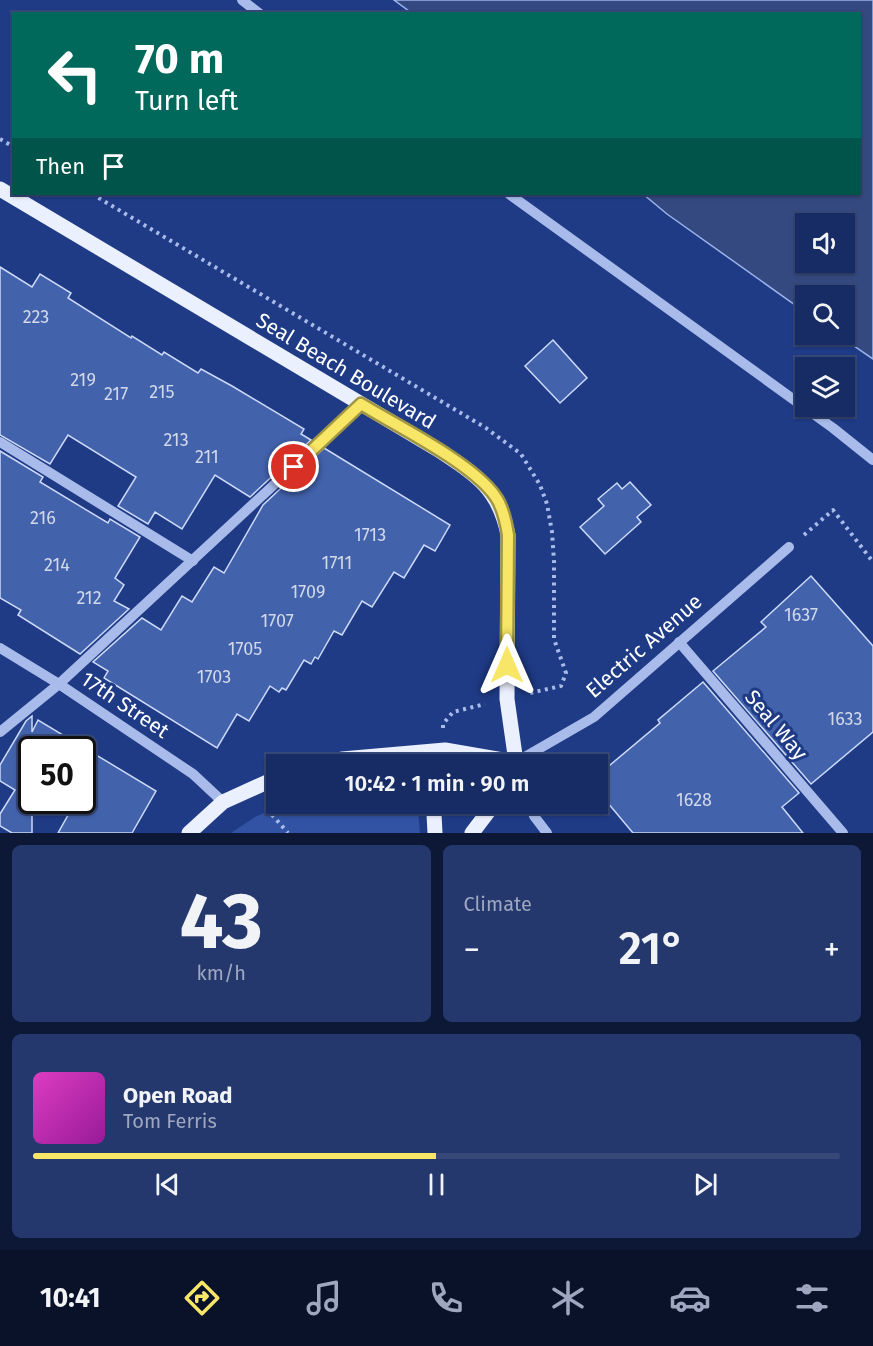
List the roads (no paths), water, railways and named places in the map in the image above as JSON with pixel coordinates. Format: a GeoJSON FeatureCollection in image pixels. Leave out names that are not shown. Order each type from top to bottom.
{"type":"FeatureCollection","features":[{"type":"Feature","properties":{"kind":"main road","name":"Seal Beach Boulevard"},"geometry":{"type":"LineString","coordinates":[[0,189],[470,471],[495,496],[505,517],[508,535],[507,699],[515,754]]}},
{"type":"Feature","properties":{"kind":"main road"},"geometry":{"type":"LineString","coordinates":[[391,754],[446,750],[466,754]]}},
{"type":"Feature","properties":{"kind":"main road"},"geometry":{"type":"LineString","coordinates":[[189,833],[223,801],[266,782]]}},
{"type":"Feature","properties":{"kind":"main road"},"geometry":{"type":"LineString","coordinates":[[434,814],[435,833]]}},
{"type":"Feature","properties":{"kind":"main road"},"geometry":{"type":"LineString","coordinates":[[472,833],[486,814]]}},
{"type":"Feature","properties":{"kind":"street"},"geometry":{"type":"LineString","coordinates":[[242,0],[257,12]]}},
{"type":"Feature","properties":{"kind":"street"},"geometry":{"type":"LineString","coordinates":[[510,195],[833,428],[873,460]]}},
{"type":"Feature","properties":{"kind":"street"},"geometry":{"type":"LineString","coordinates":[[0,732],[59,684],[361,404]]}},
{"type":"Feature","properties":{"kind":"street"},"geometry":{"type":"LineString","coordinates":[[0,442],[193,561]]}},
{"type":"Feature","properties":{"kind":"street","name":"Electric Avenue"},"geometry":{"type":"LineString","coordinates":[[533,754],[594,717],[789,547]]}},
{"type":"Feature","properties":{"kind":"street","name":"Seal Way"},"geometry":{"type":"LineString","coordinates":[[680,642],[843,833]]}},
{"type":"Feature","properties":{"kind":"street","name":"17th Street"},"geometry":{"type":"LineString","coordinates":[[0,648],[59,684],[193,774],[223,801]]}},
{"type":"Feature","properties":{"kind":"street"},"geometry":{"type":"LineString","coordinates":[[533,814],[547,833]]}}]}
